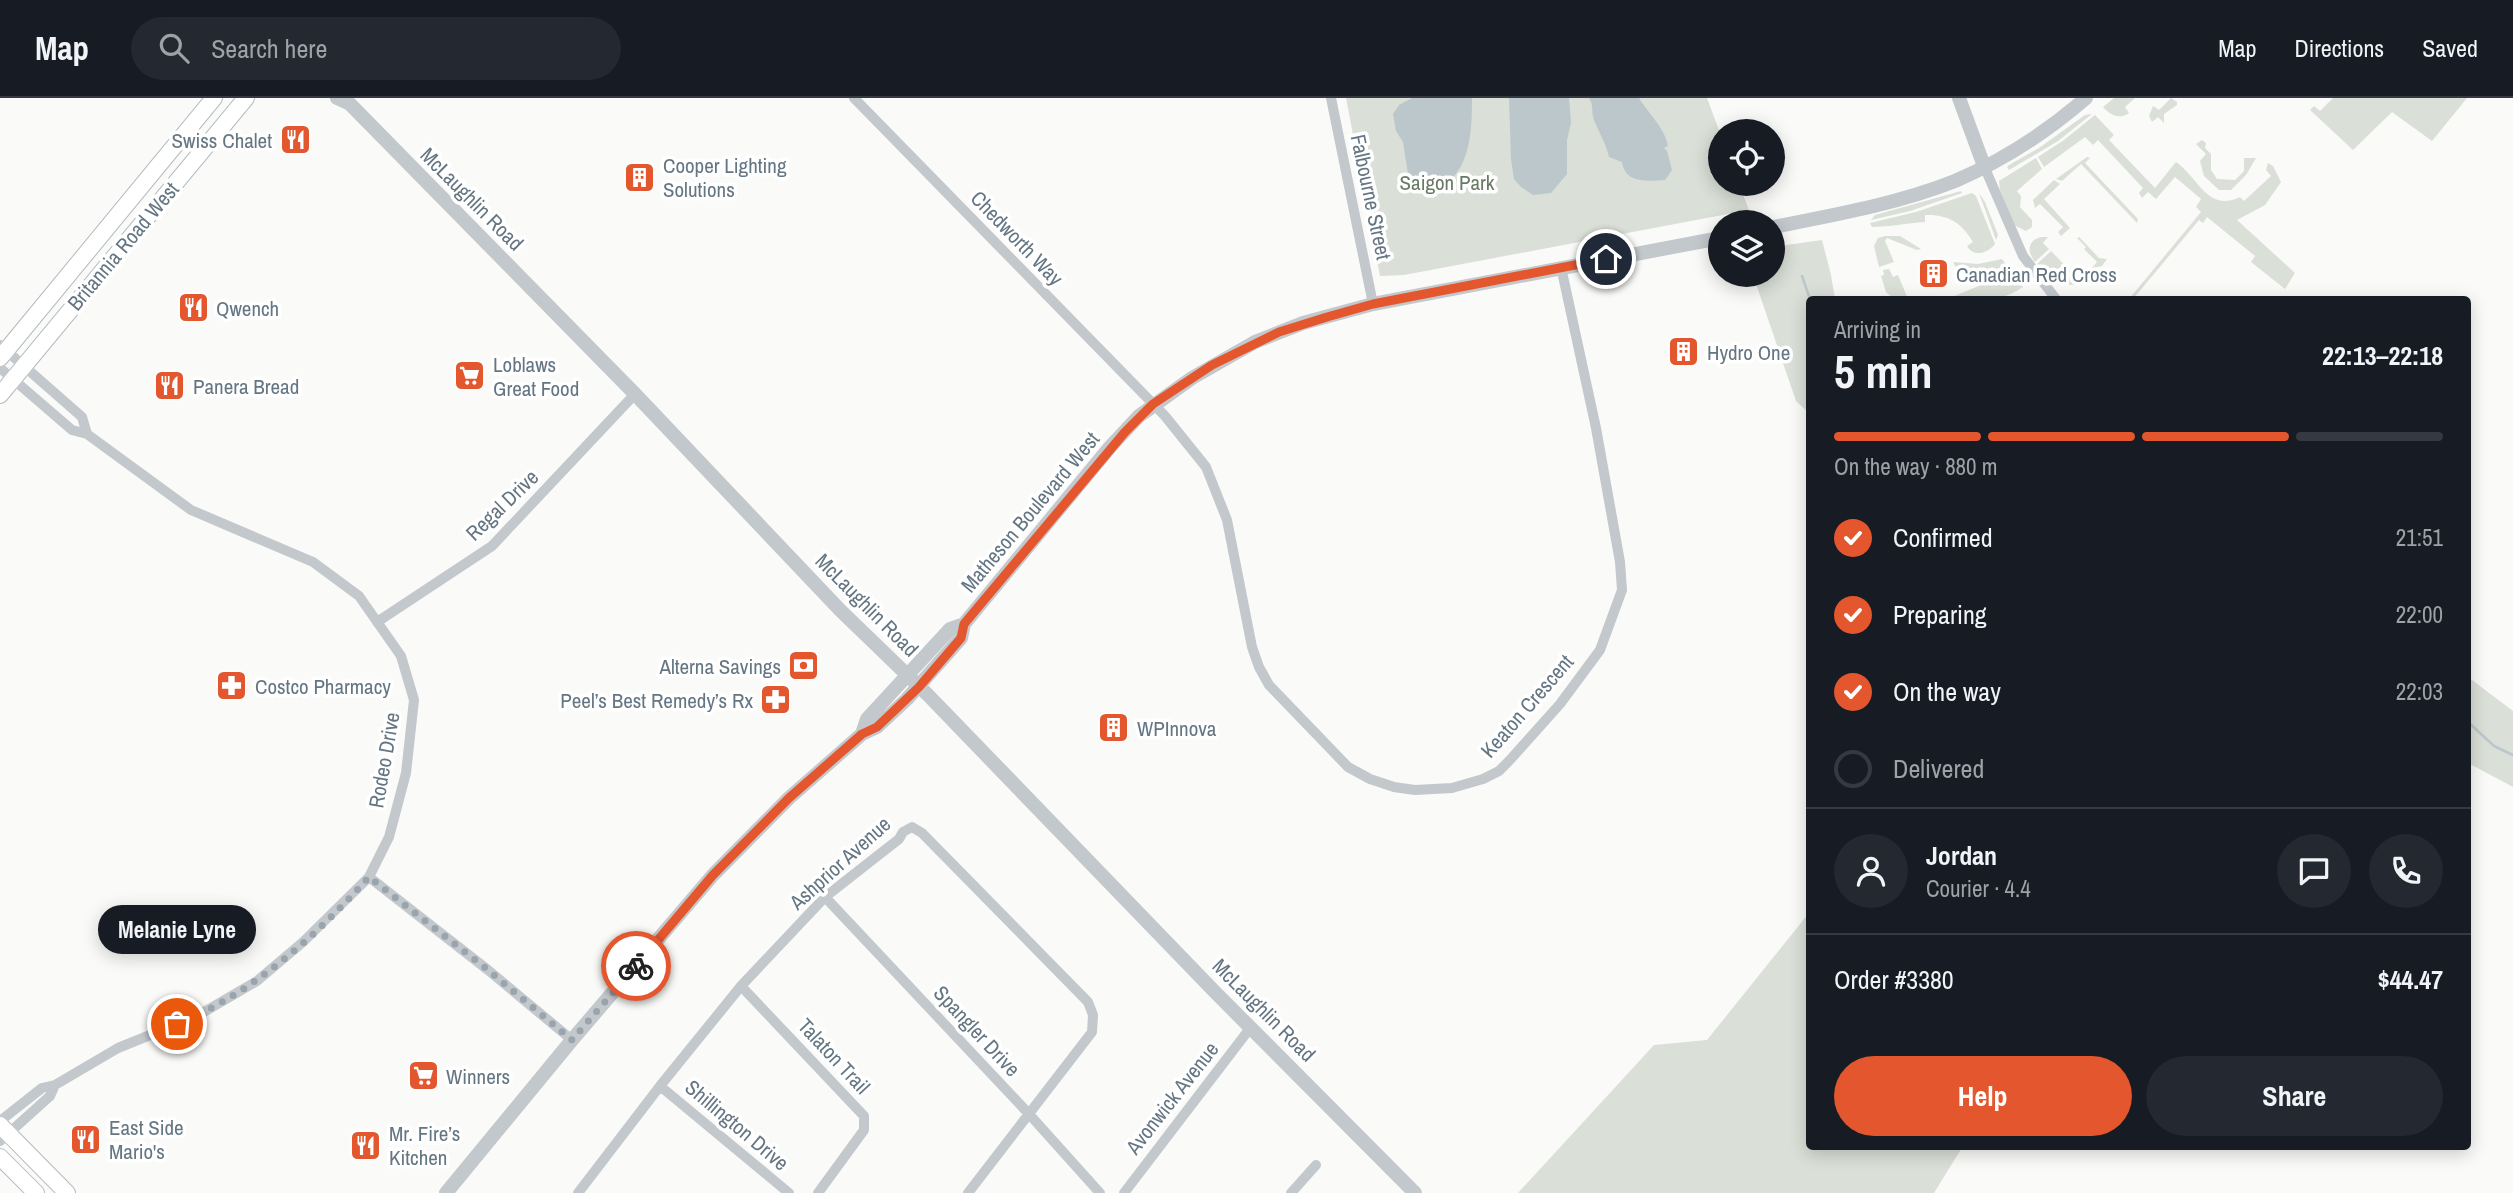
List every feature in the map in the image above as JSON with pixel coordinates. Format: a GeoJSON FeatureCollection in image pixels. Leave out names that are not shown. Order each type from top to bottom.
{"type":"FeatureCollection","features":[{"type":"Feature","properties":{"kind":"main road","name":"Britannia Road West"},"geometry":{"type":"LineString","coordinates":[[0,395],[8,362],[214,98]]}},
{"type":"Feature","properties":{"kind":"main road","name":"Britannia Road West"},"geometry":{"type":"LineString","coordinates":[[8,362],[246,98]]}},
{"type":"Feature","properties":{"kind":"main road"},"geometry":{"type":"LineString","coordinates":[[2,1130],[67,1193]]}},
{"type":"Feature","properties":{"kind":"main road"},"geometry":{"type":"LineString","coordinates":[[0,1157],[36,1193]]}},
{"type":"Feature","properties":{"kind":"street","name":"Chedworth Way"},"geometry":{"type":"LineString","coordinates":[[854,98],[1153,404]]}},
{"type":"Feature","properties":{"kind":"street","name":"Falbourne Street"},"geometry":{"type":"LineString","coordinates":[[1331,98],[1373,304]]}},
{"type":"Feature","properties":{"kind":"street"},"geometry":{"type":"LineString","coordinates":[[1959,98],[1984,166],[2023,256],[2054,296]]}},
{"type":"Feature","properties":{"kind":"street"},"geometry":{"type":"LineString","coordinates":[[1785,224],[1900,200],[1957,180],[2035,137],[2087,98]]}},
{"type":"Feature","properties":{"kind":"street","name":"McLaughlin Road"},"geometry":{"type":"LineString","coordinates":[[345,100],[1415,1193]]}},
{"type":"Feature","properties":{"kind":"street","name":"Matheson Boulevard West"},"geometry":{"type":"LineString","coordinates":[[446,1193],[713,875],[789,798],[862,734],[867,719],[913,682],[950,629],[964,624],[1110,447],[1153,404],[1212,365],[1255,342],[1303,323],[1373,304],[1708,240]]}},
{"type":"Feature","properties":{"kind":"street","name":"Keaton Crescent"},"geometry":{"type":"LineString","coordinates":[[1153,404],[1206,467],[1227,520],[1252,648],[1269,685],[1348,767],[1370,779],[1415,790],[1452,788],[1483,779],[1499,771],[1509,761],[1560,704],[1600,650],[1622,590],[1620,562],[1598,440],[1561,267]]}},
{"type":"Feature","properties":{"kind":"street","name":"Rodeo Drive"},"geometry":{"type":"LineString","coordinates":[[8,362],[82,417],[87,434]]}},
{"type":"Feature","properties":{"kind":"street","name":"Rodeo Drive"},"geometry":{"type":"LineString","coordinates":[[2,1130],[50,1097],[55,1085],[118,1048],[197,1016],[257,981],[313,933],[369,877],[389,837],[406,773],[414,700],[401,656],[359,596],[313,562],[191,510],[87,434],[72,430],[8,362]]}},
{"type":"Feature","properties":{"kind":"street","name":"Regal Drive"},"geometry":{"type":"LineString","coordinates":[[377,622],[492,546],[635,394]]}},
{"type":"Feature","properties":{"kind":"street","name":"Ashprior Avenue"},"geometry":{"type":"LineString","coordinates":[[585,1191],[660,1086],[741,986],[825,897],[912,827],[922,833],[1088,1002],[1093,1015],[1092,1032],[1030,1114]]}},
{"type":"Feature","properties":{"kind":"street"},"geometry":{"type":"LineString","coordinates":[[369,877],[572,1040]]}},
{"type":"Feature","properties":{"kind":"street","name":"Spangler Drive"},"geometry":{"type":"LineString","coordinates":[[825,897],[1030,1114],[1100,1193]]}},
{"type":"Feature","properties":{"kind":"street","name":"Talaton Trail"},"geometry":{"type":"LineString","coordinates":[[741,986],[864,1116],[864,1130],[818,1193]]}},
{"type":"Feature","properties":{"kind":"street","name":"Avonwick Avenue"},"geometry":{"type":"LineString","coordinates":[[1124,1193],[1251,1027]]}},
{"type":"Feature","properties":{"kind":"street","name":"Shillington Drive"},"geometry":{"type":"LineString","coordinates":[[660,1086],[789,1193]]}},
{"type":"Feature","properties":{"kind":"street"},"geometry":{"type":"LineString","coordinates":[[968,1193],[1030,1114]]}},
{"type":"Feature","properties":{"kind":"street"},"geometry":{"type":"LineString","coordinates":[[1291,1193],[1316,1165]]}},
{"type":"Feature","properties":{"kind":"green space","name":"Saigon Park"},"geometry":{"type":"Polygon","coordinates":[[[1346,98],[1707,98],[1715,119],[1708,119],[1708,196],[1744,196],[1749,210],[1708,210],[1708,218],[1404,275],[1380,276],[1346,98]]]}},
{"type":"Feature","properties":{"kind":"green space"},"geometry":{"type":"Polygon","coordinates":[[[2114,98],[2135,98],[2125,107],[2129,113],[2115,116],[2103,107],[2114,98]]]}},
{"type":"Feature","properties":{"kind":"green space"},"geometry":{"type":"Polygon","coordinates":[[[2171,98],[2177,105],[2164,114],[2164,123],[2158,117],[2152,122],[2149,116],[2153,106],[2159,110],[2171,98]]]}},
{"type":"Feature","properties":{"kind":"green space"},"geometry":{"type":"Polygon","coordinates":[[[2333,98],[2467,98],[2432,141],[2392,112],[2353,150],[2310,110],[2314,106],[2320,111],[2333,98]]]}},
{"type":"Feature","properties":{"kind":"green space"},"geometry":{"type":"Polygon","coordinates":[[[2092,114],[2058,141],[2009,170],[2007,167],[2085,115],[2092,114]]]}},
{"type":"Feature","properties":{"kind":"green space"},"geometry":{"type":"Polygon","coordinates":[[[2095,115],[2114,135],[2109,140],[2155,188],[2176,162],[2204,191],[2220,200],[2229,201],[2240,197],[2244,201],[2271,176],[2266,170],[2268,163],[2273,166],[2281,182],[2265,205],[2237,220],[2295,273],[2285,289],[2251,262],[2255,256],[2207,217],[2203,223],[2199,220],[2136,296],[2131,296],[2201,212],[2196,207],[2201,199],[2175,177],[2156,199],[2148,192],[2142,198],[2139,193],[2143,188],[2098,140],[2093,145],[2085,137],[2044,167],[2038,157],[2095,115]]]}},
{"type":"Feature","properties":{"kind":"green space"},"geometry":{"type":"Polygon","coordinates":[[[2202,140],[2211,154],[2211,170],[2217,179],[2235,180],[2244,171],[2244,158],[2256,158],[2246,175],[2231,190],[2219,190],[2204,176],[2200,161],[2206,154],[2196,144],[2202,140]]]}},
{"type":"Feature","properties":{"kind":"green space"},"geometry":{"type":"Polygon","coordinates":[[[2087,157],[2090,158],[2085,163],[2138,219],[2137,223],[2081,164],[2062,181],[2056,179],[2087,157]]]}},
{"type":"Feature","properties":{"kind":"green space"},"geometry":{"type":"Polygon","coordinates":[[[2036,158],[2042,169],[2017,191],[2021,196],[2020,207],[2032,220],[2032,227],[2026,231],[2014,225],[1999,181],[2036,158]]]}},
{"type":"Feature","properties":{"kind":"green space"},"geometry":{"type":"Polygon","coordinates":[[[2054,180],[2060,184],[2044,199],[2070,228],[2061,236],[2058,232],[2063,227],[2040,204],[2035,208],[2033,200],[2054,180]]]}},
{"type":"Feature","properties":{"kind":"green space"},"geometry":{"type":"Polygon","coordinates":[[[1961,191],[1962,193],[1910,211],[1871,220],[1875,215],[1961,191]]]}},
{"type":"Feature","properties":{"kind":"green space"},"geometry":{"type":"Polygon","coordinates":[[[1972,193],[1976,196],[1995,244],[1985,252],[1970,250],[1967,246],[1973,242],[1964,230],[1954,221],[1941,216],[1925,215],[1925,222],[1885,226],[1872,227],[1870,223],[1916,212],[1972,193]]]}},
{"type":"Feature","properties":{"kind":"green space"},"geometry":{"type":"Polygon","coordinates":[[[1979,193],[1998,235],[1996,240],[1979,193]]]}},
{"type":"Feature","properties":{"kind":"green space"},"geometry":{"type":"Polygon","coordinates":[[[1900,236],[1921,249],[1917,250],[1887,238],[1885,241],[1894,262],[1879,267],[1874,246],[1878,238],[1900,236]]]}},
{"type":"Feature","properties":{"kind":"green space"},"geometry":{"type":"Polygon","coordinates":[[[2048,237],[2043,243],[2049,249],[2035,262],[2030,246],[2037,238],[2048,237]]]}},
{"type":"Feature","properties":{"kind":"green space"},"geometry":{"type":"Polygon","coordinates":[[[2077,238],[2099,258],[2107,259],[2102,266],[2092,268],[2097,262],[2084,249],[2086,247],[2077,238]]]}},
{"type":"Feature","properties":{"kind":"green space"},"geometry":{"type":"Polygon","coordinates":[[[1822,240],[1834,296],[1806,296],[1806,410],[1796,401],[1757,287],[1785,287],[1785,245],[1822,240]]]}},
{"type":"Feature","properties":{"kind":"green space"},"geometry":{"type":"Polygon","coordinates":[[[2051,251],[2076,277],[2082,273],[2084,277],[2081,283],[2061,284],[2046,275],[2037,264],[2051,251]]]}},
{"type":"Feature","properties":{"kind":"green space"},"geometry":{"type":"Polygon","coordinates":[[[2002,259],[2023,287],[2005,296],[1954,296],[1986,283],[1986,279],[1955,266],[1953,262],[1978,264],[2002,259]]]}},
{"type":"Feature","properties":{"kind":"green space"},"geometry":{"type":"Polygon","coordinates":[[[1889,269],[1893,277],[1898,275],[1907,296],[1891,296],[1886,292],[1881,276],[1884,275],[1883,270],[1889,269]]]}},
{"type":"Feature","properties":{"kind":"green space"},"geometry":{"type":"Polygon","coordinates":[[[2471,679],[2513,711],[2513,787],[2471,765],[2471,679]]]}},
{"type":"Feature","properties":{"kind":"green space"},"geometry":{"type":"Polygon","coordinates":[[[1806,917],[1806,1150],[1961,1150],[1934,1193],[1518,1193],[1654,1045],[1707,1040],[1806,917]]]}},
{"type":"Feature","properties":{"kind":"shaded area"},"geometry":{"type":"Polygon","coordinates":[[[1412,98],[1472,98],[1470,139],[1461,166],[1444,185],[1424,191],[1410,187],[1403,142],[1396,131],[1393,114],[1399,105],[1412,98]]]}},
{"type":"Feature","properties":{"kind":"shaded area"},"geometry":{"type":"Polygon","coordinates":[[[1509,98],[1569,98],[1571,123],[1567,140],[1567,174],[1551,193],[1533,195],[1514,179],[1509,98]]]}},
{"type":"Feature","properties":{"kind":"shaded area"},"geometry":{"type":"Polygon","coordinates":[[[1589,98],[1639,98],[1666,139],[1668,146],[1664,148],[1672,170],[1665,180],[1645,181],[1632,178],[1622,162],[1609,157],[1594,120],[1589,98]]]}},
{"type":"Feature","properties":{"kind":"waterway"},"geometry":{"type":"LineString","coordinates":[[1802,276],[1809,296]]}},
{"type":"Feature","properties":{"kind":"waterway"},"geometry":{"type":"LineString","coordinates":[[2471,725],[2494,746],[2513,755]]}},
{"type":"Feature","properties":{"kind":"way so far"},"geometry":{"type":"LineString","coordinates":[[177,1024],[222,1003],[257,981],[354,895],[369,877],[572,1040],[636,966]]}},
{"type":"Feature","properties":{"kind":"place","name":"Swiss Chalet"},"geometry":{"type":"Point","coordinates":[295,140]}},
{"type":"Feature","properties":{"kind":"place","name":"Cooper Lighting Solutions"},"geometry":{"type":"Point","coordinates":[640,177]}},
{"type":"Feature","properties":{"kind":"place","name":"Canadian Red Cross"},"geometry":{"type":"Point","coordinates":[1933,274]}},
{"type":"Feature","properties":{"kind":"place","name":"Qwench"},"geometry":{"type":"Point","coordinates":[193,308]}},
{"type":"Feature","properties":{"kind":"place","name":"Hydro One"},"geometry":{"type":"Point","coordinates":[1684,352]}},
{"type":"Feature","properties":{"kind":"place","name":"Loblaws Great Food"},"geometry":{"type":"Point","coordinates":[470,376]}},
{"type":"Feature","properties":{"kind":"place","name":"Panera Bread"},"geometry":{"type":"Point","coordinates":[170,386]}},
{"type":"Feature","properties":{"kind":"place","name":"Alterna Savings"},"geometry":{"type":"Point","coordinates":[804,666]}},
{"type":"Feature","properties":{"kind":"place","name":"Costco Pharmacy"},"geometry":{"type":"Point","coordinates":[232,686]}},
{"type":"Feature","properties":{"kind":"place","name":"Peel’s Best Remedy’s Rx"},"geometry":{"type":"Point","coordinates":[776,700]}},
{"type":"Feature","properties":{"kind":"place","name":"WPInnova"},"geometry":{"type":"Point","coordinates":[1114,728]}},
{"type":"Feature","properties":{"kind":"place","name":"Melanie Lyne"},"geometry":{"type":"Point","coordinates":[177,1024]}},
{"type":"Feature","properties":{"kind":"place","name":"Winners"},"geometry":{"type":"Point","coordinates":[423,1076]}},
{"type":"Feature","properties":{"kind":"place","name":"East Side Mario's"},"geometry":{"type":"Point","coordinates":[86,1139]}},
{"type":"Feature","properties":{"kind":"place","name":"Mr. Fire’s Kitchen"},"geometry":{"type":"Point","coordinates":[366,1145]}},
{"type":"Feature","properties":{"kind":"route"},"geometry":{"type":"LineString","coordinates":[[636,966],[713,875],[789,798],[862,734],[877,727],[919,687],[961,638],[964,624],[1110,447],[1153,404],[1232,354],[1303,323],[1373,304],[1606,259]]}}]}
